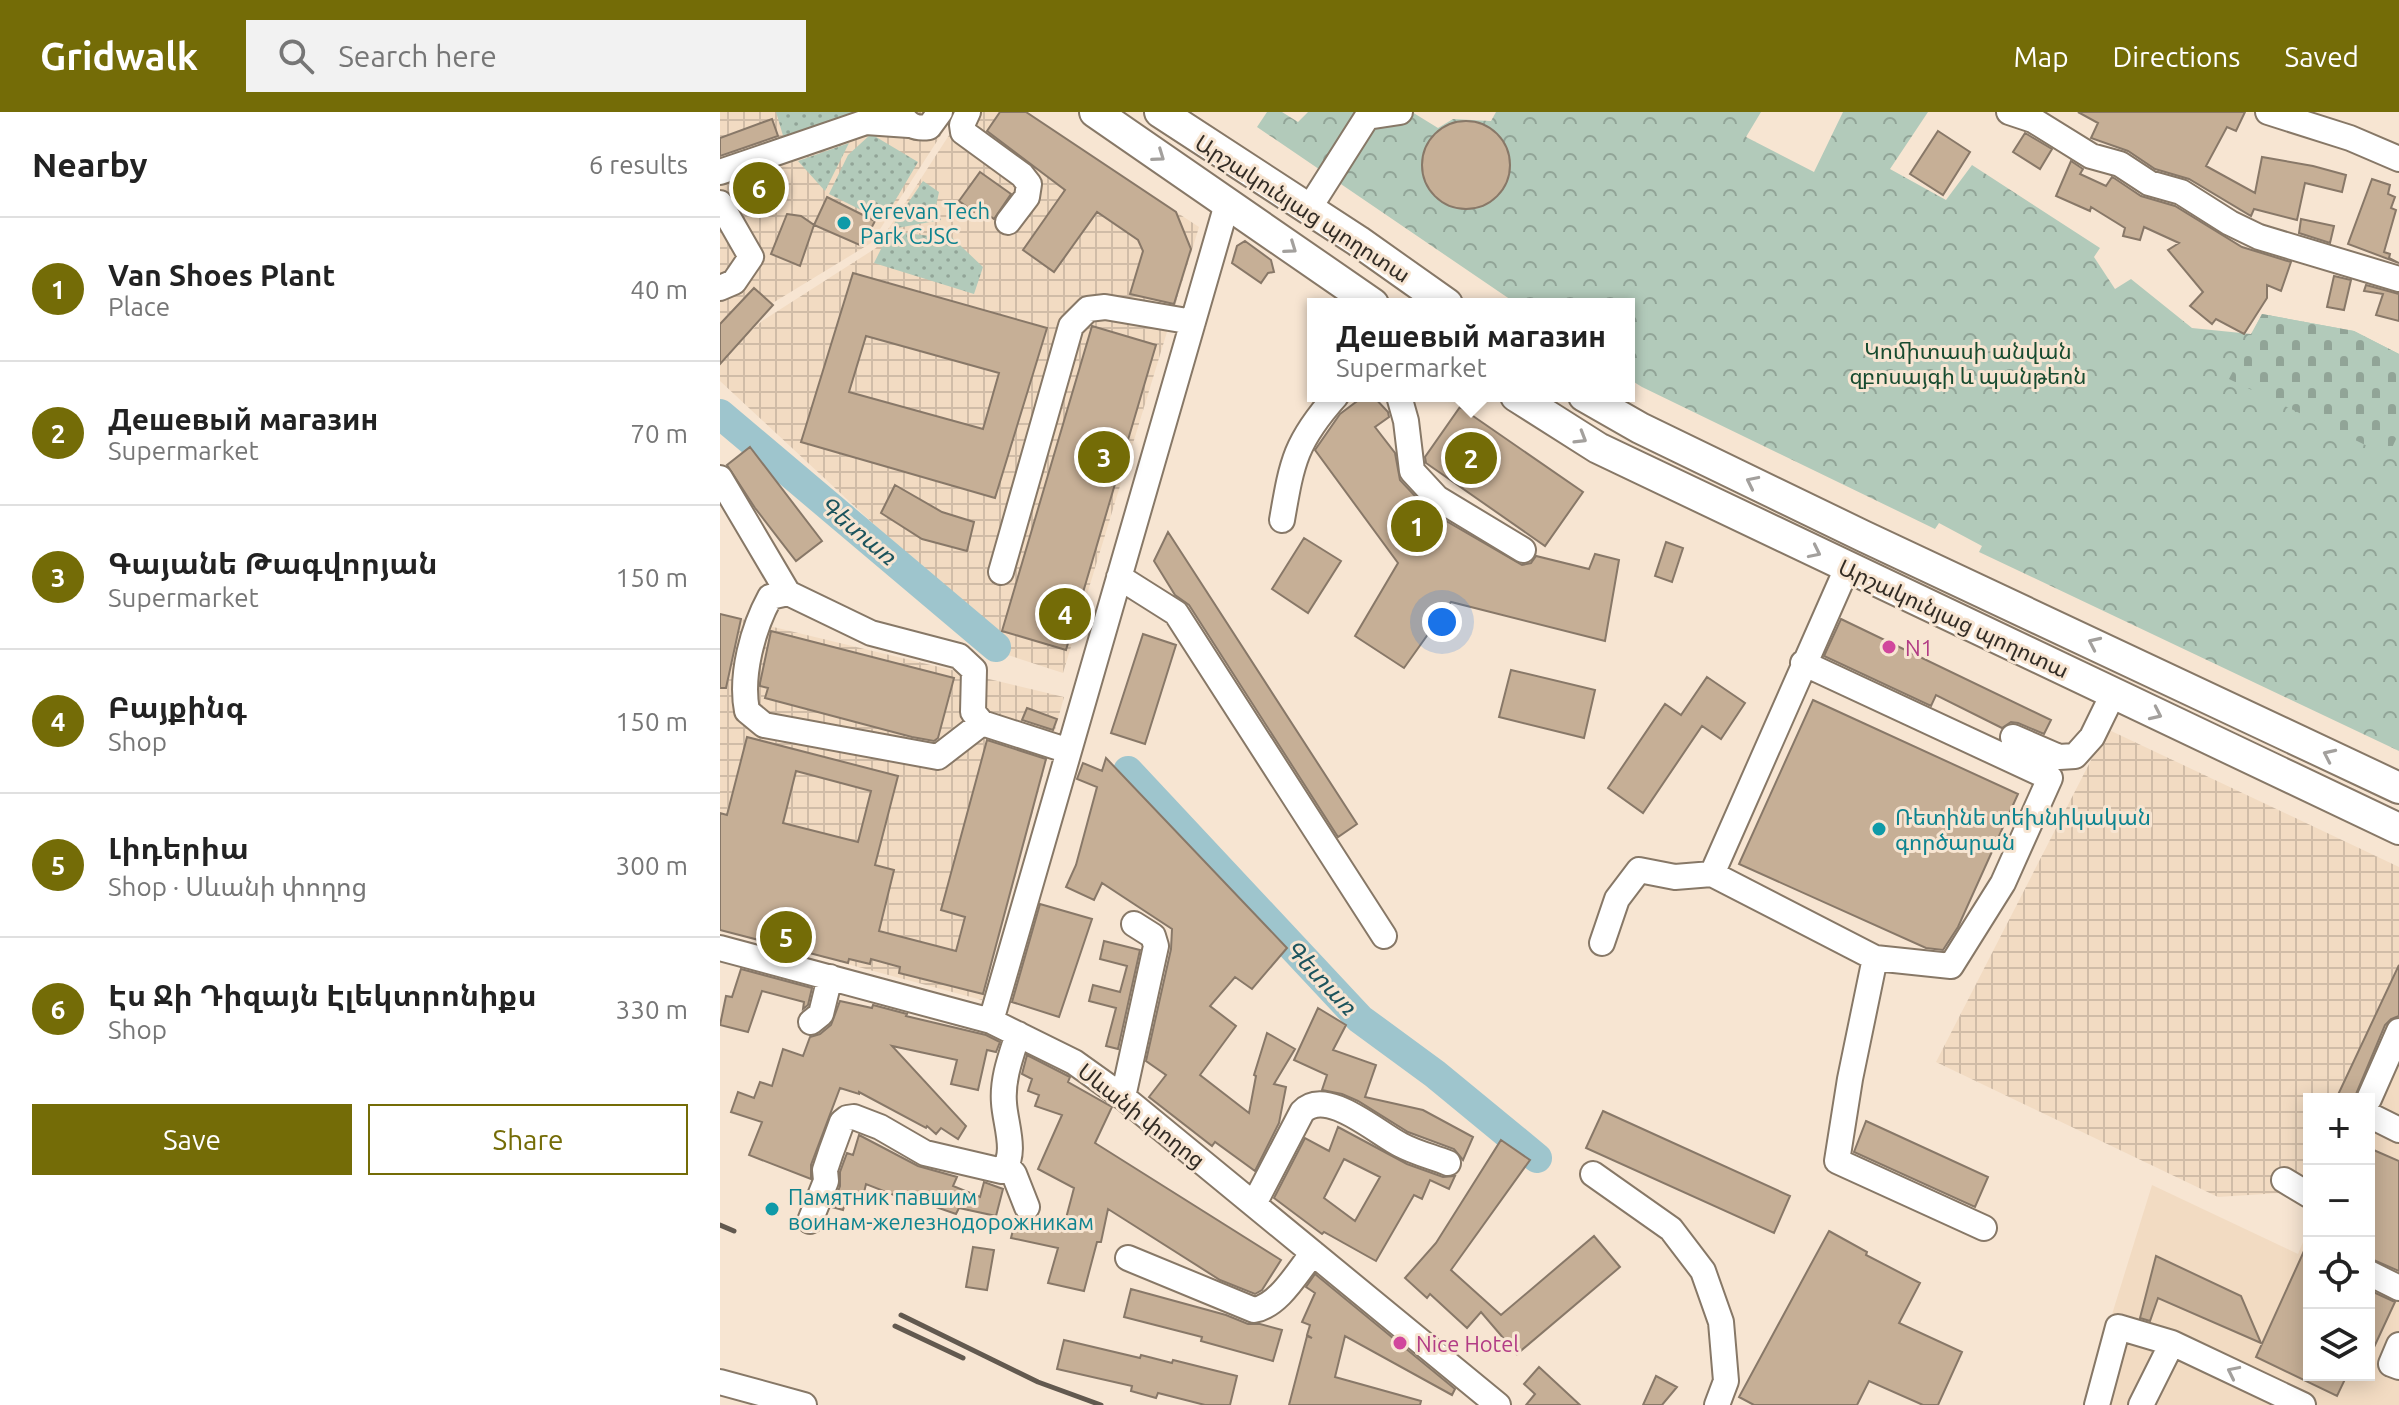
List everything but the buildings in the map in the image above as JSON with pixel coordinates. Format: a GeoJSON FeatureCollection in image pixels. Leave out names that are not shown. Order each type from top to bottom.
{"type":"FeatureCollection","features":[{"type":"Feature","properties":{"kind":"main road","name":"Արշակունյաց պողոտա"},"geometry":{"type":"LineString","coordinates":[[1095,112],[1364,298]]}},
{"type":"Feature","properties":{"kind":"main road","name":"Արշակունյաց պողոտա"},"geometry":{"type":"LineString","coordinates":[[1170,115],[1439,298]]}},
{"type":"Feature","properties":{"kind":"main road","name":"Արշակունյաց պողոտա"},"geometry":{"type":"LineString","coordinates":[[1525,402],[1598,448],[2399,829]]}},
{"type":"Feature","properties":{"kind":"main road","name":"Արշակունյաց պողոտա"},"geometry":{"type":"LineString","coordinates":[[1594,402],[1640,428],[1849,529],[2399,788]]}},
{"type":"Feature","properties":{"kind":"street"},"geometry":{"type":"LineString","coordinates":[[720,172],[866,122],[904,118],[919,129],[929,127],[940,112]]}},
{"type":"Feature","properties":{"kind":"street"},"geometry":{"type":"LineString","coordinates":[[968,112],[962,125],[963,132],[1022,175],[1029,184],[1027,197],[1008,222]]}},
{"type":"Feature","properties":{"kind":"street"},"geometry":{"type":"LineString","coordinates":[[1308,210],[1367,117],[1400,112]]}},
{"type":"Feature","properties":{"kind":"street"},"geometry":{"type":"LineString","coordinates":[[2009,112],[2033,120],[2091,156],[2120,164],[2149,183],[2181,192],[2259,237],[2399,279]]}},
{"type":"Feature","properties":{"kind":"street"},"geometry":{"type":"LineString","coordinates":[[2268,112],[2350,138],[2399,159]]}},
{"type":"Feature","properties":{"kind":"street"},"geometry":{"type":"LineString","coordinates":[[720,203],[751,257],[734,282],[720,288]]}},
{"type":"Feature","properties":{"kind":"street"},"geometry":{"type":"LineString","coordinates":[[991,1021],[1227,204]]}},
{"type":"Feature","properties":{"kind":"street"},"geometry":{"type":"LineString","coordinates":[[1001,572],[1071,326],[1088,309],[1105,307],[1193,322]]}},
{"type":"Feature","properties":{"kind":"street"},"geometry":{"type":"LineString","coordinates":[[1282,520],[1292,464],[1302,441],[1331,402]]}},
{"type":"Feature","properties":{"kind":"street"},"geometry":{"type":"LineString","coordinates":[[1401,402],[1412,471],[1437,498],[1523,550]]}},
{"type":"Feature","properties":{"kind":"street"},"geometry":{"type":"LineString","coordinates":[[720,478],[788,593],[871,633],[959,656],[974,670],[973,712],[982,723],[1069,751]]}},
{"type":"Feature","properties":{"kind":"street"},"geometry":{"type":"LineString","coordinates":[[1712,874],[1847,568]]}},
{"type":"Feature","properties":{"kind":"street"},"geometry":{"type":"LineString","coordinates":[[1119,577],[1176,613],[1384,936]]}},
{"type":"Feature","properties":{"kind":"street"},"geometry":{"type":"LineString","coordinates":[[788,593],[770,597],[753,639],[744,695],[747,711],[764,725],[938,757],[982,723]]}},
{"type":"Feature","properties":{"kind":"street"},"geometry":{"type":"LineString","coordinates":[[1602,943],[1617,899],[1639,870],[1675,877],[1712,874],[1875,958],[1951,966],[2003,883],[2050,778],[1803,663]]}},
{"type":"Feature","properties":{"kind":"street"},"geometry":{"type":"LineString","coordinates":[[2013,737],[2059,757],[2075,756],[2092,737],[2113,694]]}},
{"type":"Feature","properties":{"kind":"street"},"geometry":{"type":"LineString","coordinates":[[1123,1097],[1156,946],[1153,936],[1134,924]]}},
{"type":"Feature","properties":{"kind":"street","name":"Սևանի փողոց"},"geometry":{"type":"LineString","coordinates":[[720,948],[991,1021],[1074,1062],[1123,1097],[1498,1405]]}},
{"type":"Feature","properties":{"kind":"street"},"geometry":{"type":"LineString","coordinates":[[1875,958],[1837,1161],[1984,1228]]}},
{"type":"Feature","properties":{"kind":"street"},"geometry":{"type":"LineString","coordinates":[[811,1022],[821,1014],[830,977]]}},
{"type":"Feature","properties":{"kind":"street"},"geometry":{"type":"LineString","coordinates":[[2372,1093],[2399,1031]]}},
{"type":"Feature","properties":{"kind":"street"},"geometry":{"type":"LineString","coordinates":[[810,1221],[826,1181],[825,1170],[831,1152],[842,1122],[847,1118],[854,1117],[880,1127],[925,1153],[1002,1171],[1007,1166],[1009,1154],[1003,1102],[1005,1078],[1018,1034]]}},
{"type":"Feature","properties":{"kind":"street"},"geometry":{"type":"LineString","coordinates":[[1254,1204],[1307,1107],[1336,1106],[1401,1146],[1448,1163]]}},
{"type":"Feature","properties":{"kind":"street"},"geometry":{"type":"LineString","coordinates":[[2375,1118],[2399,1130]]}},
{"type":"Feature","properties":{"kind":"street"},"geometry":{"type":"LineString","coordinates":[[1007,1166],[1014,1174],[1027,1207]]}},
{"type":"Feature","properties":{"kind":"street"},"geometry":{"type":"LineString","coordinates":[[1593,1174],[1671,1229],[1703,1271],[1721,1322],[1726,1381],[1717,1405]]}},
{"type":"Feature","properties":{"kind":"street"},"geometry":{"type":"LineString","coordinates":[[2284,1180],[2303,1191]]}},
{"type":"Feature","properties":{"kind":"street"},"geometry":{"type":"LineString","coordinates":[[1128,1258],[1254,1310],[1264,1308],[1274,1300],[1313,1253]]}},
{"type":"Feature","properties":{"kind":"street"},"geometry":{"type":"LineString","coordinates":[[2375,1276],[2399,1288]]}},
{"type":"Feature","properties":{"kind":"street"},"geometry":{"type":"LineString","coordinates":[[2097,1405],[2118,1327],[2172,1343],[2303,1405]]}},
{"type":"Feature","properties":{"kind":"street"},"geometry":{"type":"LineString","coordinates":[[2141,1405],[2172,1343]]}},
{"type":"Feature","properties":{"kind":"street"},"geometry":{"type":"LineString","coordinates":[[2399,1345],[2391,1364],[2399,1367]]}},
{"type":"Feature","properties":{"kind":"street"},"geometry":{"type":"LineString","coordinates":[[720,1382],[804,1405]]}},
{"type":"Feature","properties":{"kind":"shaded area"},"geometry":{"type":"Polygon","coordinates":[[[720,112],[956,112],[871,243],[758,312],[720,346],[720,112]]]}},
{"type":"Feature","properties":{"kind":"shaded area"},"geometry":{"type":"Polygon","coordinates":[[[964,112],[1024,112],[1199,227],[1063,673],[971,643],[880,530],[720,381],[720,358],[762,321],[876,248],[964,112]]]}},
{"type":"Feature","properties":{"kind":"shaded area"},"geometry":{"type":"Polygon","coordinates":[[[720,614],[1064,697],[982,1000],[720,930],[720,614]]]}},
{"type":"Feature","properties":{"kind":"shaded area"},"geometry":{"type":"Polygon","coordinates":[[[2107,729],[2399,867],[2399,1016],[2363,1093],[2303,1093],[2303,1191],[2218,1197],[1936,1062],[2107,729]]]}},
{"type":"Feature","properties":{"kind":"shaded area"},"geometry":{"type":"Polygon","coordinates":[[[2399,1032],[2399,1405],[2084,1405],[2152,1185],[2298,1254],[2303,1242],[2303,1381],[2375,1381],[2375,1093],[2372,1093],[2399,1032]]]}},
{"type":"Feature","properties":{"kind":"green space"},"geometry":{"type":"Polygon","coordinates":[[[776,112],[858,112],[860,113],[784,139],[776,112]]]}},
{"type":"Feature","properties":{"kind":"green space","name":"Կոմիտասի անվան զբոսայգի և պանթեոն"},"geometry":{"type":"Polygon","coordinates":[[[1267,112],[1282,112],[1298,122],[1308,112],[1412,112],[1438,128],[1453,119],[1491,121],[1496,112],[1761,112],[1746,137],[1814,172],[1843,112],[1928,112],[1890,169],[1946,200],[1972,165],[2100,248],[2094,257],[2115,289],[2131,279],[2192,328],[2251,334],[2262,314],[2354,331],[2399,354],[2399,751],[1979,552],[1982,546],[1939,523],[1935,529],[1642,387],[1635,383],[1635,298],[1508,298],[1257,127],[1267,112]]]}},
{"type":"Feature","properties":{"kind":"green space"},"geometry":{"type":"Polygon","coordinates":[[[871,134],[918,162],[883,221],[829,194],[848,155],[871,134]]]}},
{"type":"Feature","properties":{"kind":"green space"},"geometry":{"type":"Polygon","coordinates":[[[849,143],[825,191],[798,161],[849,143]]]}},
{"type":"Feature","properties":{"kind":"green space"},"geometry":{"type":"Polygon","coordinates":[[[923,181],[939,192],[936,206],[941,220],[897,228],[893,225],[923,181]]]}},
{"type":"Feature","properties":{"kind":"green space"},"geometry":{"type":"Polygon","coordinates":[[[944,230],[983,267],[974,294],[874,263],[890,231],[930,236],[944,230]]]}},
{"type":"Feature","properties":{"kind":"green space"},"geometry":{"type":"Polygon","coordinates":[[[2262,314],[2354,331],[2399,354],[2399,433],[2388,456],[2229,379],[2262,314]]]}},
{"type":"Feature","properties":{"kind":"waterway","name":"Գետառ"},"geometry":{"type":"LineString","coordinates":[[720,414],[996,647]]}},
{"type":"Feature","properties":{"kind":"waterway","name":"Գետառ"},"geometry":{"type":"LineString","coordinates":[[1128,771],[1360,1019],[1435,1074],[1537,1158]]}},
{"type":"Feature","properties":{"kind":"railway"},"geometry":{"type":"LineString","coordinates":[[720,1225],[734,1231]]}},
{"type":"Feature","properties":{"kind":"railway"},"geometry":{"type":"LineString","coordinates":[[901,1315],[1038,1382],[1101,1405]]}},
{"type":"Feature","properties":{"kind":"railway"},"geometry":{"type":"LineString","coordinates":[[895,1326],[963,1358]]}},
{"type":"Feature","properties":{"kind":"place","name":"Էս Ջի Դիզայն Էլեկտրոնիքս"},"geometry":{"type":"Point","coordinates":[759,188]}},
{"type":"Feature","properties":{"kind":"place","name":"Yerevan Tech Park CJSC"},"geometry":{"type":"Point","coordinates":[844,223]}},
{"type":"Feature","properties":{"kind":"place","name":"Գայանե Թագվորյան"},"geometry":{"type":"Point","coordinates":[1104,457]}},
{"type":"Feature","properties":{"kind":"place","name":"Дешевый магазин"},"geometry":{"type":"Point","coordinates":[1471,458]}},
{"type":"Feature","properties":{"kind":"place","name":"Van Shoes Plant"},"geometry":{"type":"Point","coordinates":[1417,526]}},
{"type":"Feature","properties":{"kind":"place","name":"Բայքինգ"},"geometry":{"type":"Point","coordinates":[1065,614]}},
{"type":"Feature","properties":{"kind":"place","name":"N1"},"geometry":{"type":"Point","coordinates":[1889,647]}},
{"type":"Feature","properties":{"kind":"place","name":"Ռետինե տեխնիկական գործարան"},"geometry":{"type":"Point","coordinates":[1879,829]}},
{"type":"Feature","properties":{"kind":"place","name":"Լիդերիա"},"geometry":{"type":"Point","coordinates":[786,937]}},
{"type":"Feature","properties":{"kind":"place","name":"Памятник павшим воинам-железнодорожникам"},"geometry":{"type":"Point","coordinates":[772,1209]}},
{"type":"Feature","properties":{"kind":"place","name":"Nice Hotel"},"geometry":{"type":"Point","coordinates":[1400,1343]}}]}
